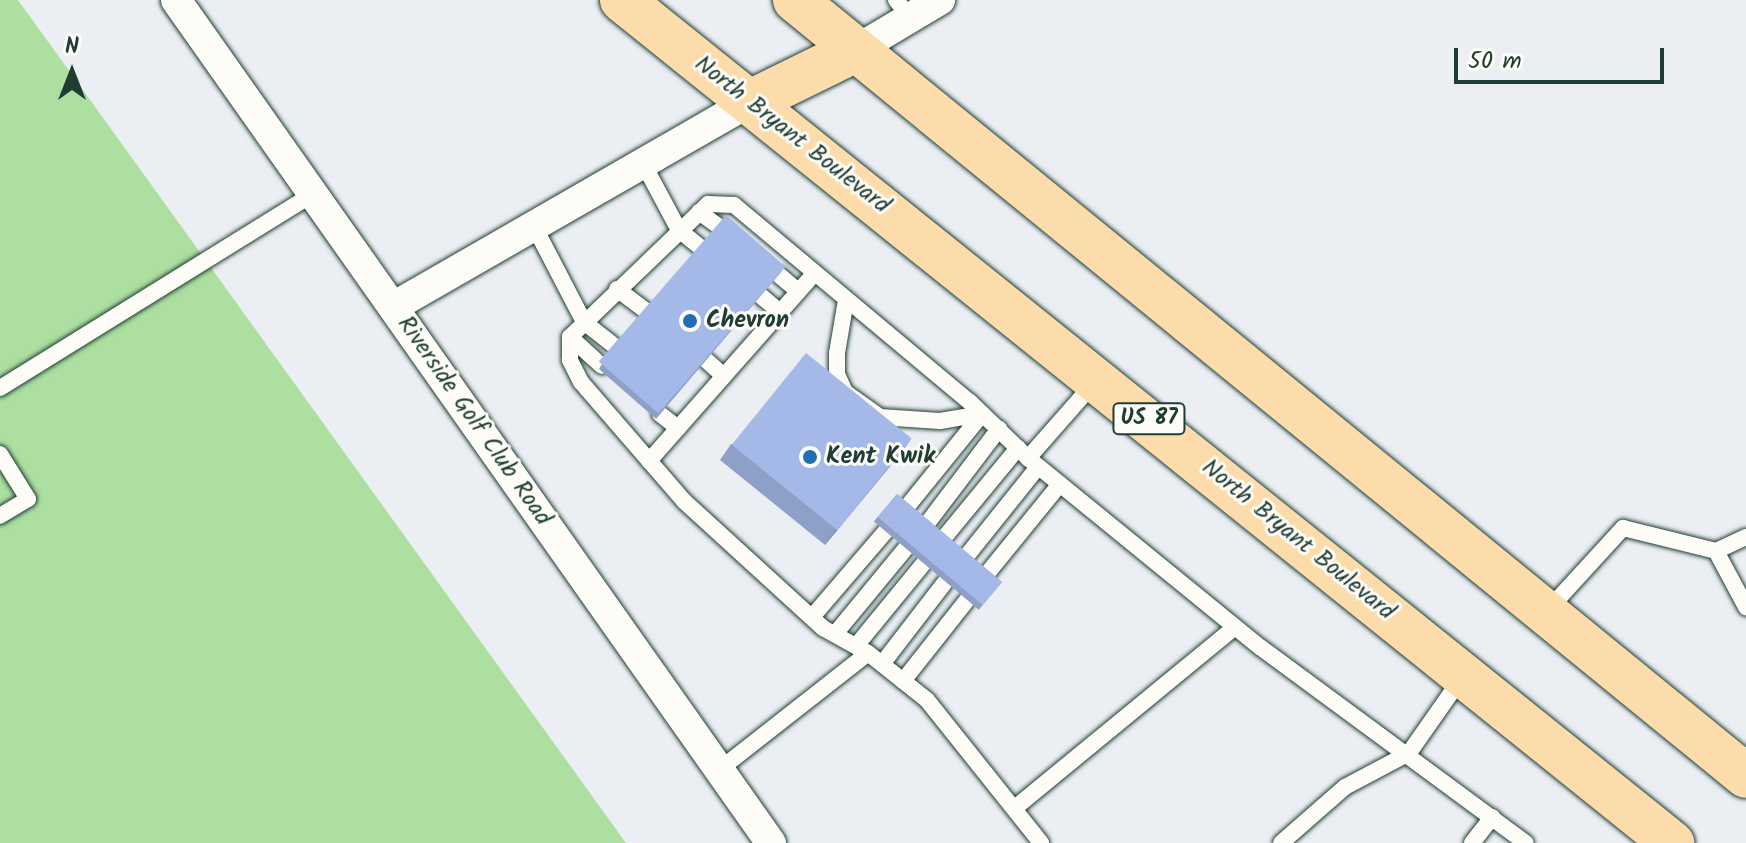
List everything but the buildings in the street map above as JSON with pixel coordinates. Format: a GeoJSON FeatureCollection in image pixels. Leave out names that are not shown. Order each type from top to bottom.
{"type":"FeatureCollection","features":[{"type":"Feature","properties":{"kind":"highway","name":"North Bryant Boulevard"},"geometry":{"type":"LineString","coordinates":[[622,0],[1098,378],[1672,843]]}},
{"type":"Feature","properties":{"kind":"highway"},"geometry":{"type":"LineString","coordinates":[[795,0],[1746,776]]}},
{"type":"Feature","properties":{"kind":"highway"},"geometry":{"type":"LineString","coordinates":[[750,102],[856,50]]}},
{"type":"Feature","properties":{"kind":"street","name":"Riverside Golf Club Road"},"geometry":{"type":"LineString","coordinates":[[176,0],[771,843]]}},
{"type":"Feature","properties":{"kind":"street"},"geometry":{"type":"LineString","coordinates":[[856,50],[903,8],[940,0]]}},
{"type":"Feature","properties":{"kind":"street"},"geometry":{"type":"LineString","coordinates":[[393,307],[750,102]]}},
{"type":"Feature","properties":{"kind":"lane"},"geometry":{"type":"LineString","coordinates":[[643,163],[679,230],[700,247]]}},
{"type":"Feature","properties":{"kind":"lane"},"geometry":{"type":"LineString","coordinates":[[0,388],[313,194]]}},
{"type":"Feature","properties":{"kind":"lane"},"geometry":{"type":"LineString","coordinates":[[1041,843],[1016,807],[927,700],[882,664],[812,617],[684,501],[581,382],[570,360],[570,337],[708,204],[734,205],[982,414],[1028,458],[1235,627],[1409,753],[1526,843]]}},
{"type":"Feature","properties":{"kind":"lane"},"geometry":{"type":"LineString","coordinates":[[699,212],[718,226]]}},
{"type":"Feature","properties":{"kind":"lane"},"geometry":{"type":"LineString","coordinates":[[534,226],[584,322],[617,348]]}},
{"type":"Feature","properties":{"kind":"lane"},"geometry":{"type":"LineString","coordinates":[[649,461],[814,274]]}},
{"type":"Feature","properties":{"kind":"lane"},"geometry":{"type":"LineString","coordinates":[[779,275],[798,291]]}},
{"type":"Feature","properties":{"kind":"lane"},"geometry":{"type":"LineString","coordinates":[[617,289],[647,312]]}},
{"type":"Feature","properties":{"kind":"lane"},"geometry":{"type":"LineString","coordinates":[[761,296],[780,312]]}},
{"type":"Feature","properties":{"kind":"lane"},"geometry":{"type":"LineString","coordinates":[[846,300],[837,353],[837,374],[845,392],[880,417],[940,421],[982,414]]}},
{"type":"Feature","properties":{"kind":"lane"},"geometry":{"type":"LineString","coordinates":[[570,337],[602,366]]}},
{"type":"Feature","properties":{"kind":"lane"},"geometry":{"type":"LineString","coordinates":[[706,360],[724,376]]}},
{"type":"Feature","properties":{"kind":"lane"},"geometry":{"type":"LineString","coordinates":[[943,539],[1028,458],[1098,378]]}},
{"type":"Feature","properties":{"kind":"lane"},"geometry":{"type":"LineString","coordinates":[[676,396],[694,410]]}},
{"type":"Feature","properties":{"kind":"lane"},"geometry":{"type":"LineString","coordinates":[[660,414],[678,428]]}},
{"type":"Feature","properties":{"kind":"lane"},"geometry":{"type":"LineString","coordinates":[[906,508],[982,414]]}},
{"type":"Feature","properties":{"kind":"lane"},"geometry":{"type":"LineString","coordinates":[[926,525],[999,429]]}},
{"type":"Feature","properties":{"kind":"lane"},"geometry":{"type":"LineString","coordinates":[[0,454],[28,499],[0,516]]}},
{"type":"Feature","properties":{"kind":"lane"},"geometry":{"type":"LineString","coordinates":[[965,558],[1028,458]]}},
{"type":"Feature","properties":{"kind":"lane"},"geometry":{"type":"LineString","coordinates":[[986,575],[1060,484]]}},
{"type":"Feature","properties":{"kind":"lane"},"geometry":{"type":"LineString","coordinates":[[1545,612],[1623,528],[1716,551],[1746,537]]}},
{"type":"Feature","properties":{"kind":"lane"},"geometry":{"type":"LineString","coordinates":[[812,617],[886,531]]}},
{"type":"Feature","properties":{"kind":"lane"},"geometry":{"type":"LineString","coordinates":[[835,634],[906,548]]}},
{"type":"Feature","properties":{"kind":"lane"},"geometry":{"type":"LineString","coordinates":[[1716,551],[1746,607]]}},
{"type":"Feature","properties":{"kind":"lane"},"geometry":{"type":"LineString","coordinates":[[719,770],[862,650],[924,563]]}},
{"type":"Feature","properties":{"kind":"lane"},"geometry":{"type":"LineString","coordinates":[[882,664],[946,581]]}},
{"type":"Feature","properties":{"kind":"lane"},"geometry":{"type":"LineString","coordinates":[[903,681],[967,600]]}},
{"type":"Feature","properties":{"kind":"lane"},"geometry":{"type":"LineString","coordinates":[[1016,807],[1235,627]]}},
{"type":"Feature","properties":{"kind":"lane"},"geometry":{"type":"LineString","coordinates":[[1281,843],[1345,787],[1409,753],[1464,675]]}},
{"type":"Feature","properties":{"kind":"lane"},"geometry":{"type":"LineString","coordinates":[[1472,843],[1492,817]]}},
{"type":"Feature","properties":{"kind":"green space"},"geometry":{"type":"Polygon","coordinates":[[[0,0],[18,0],[626,843],[0,843],[0,0]]]}},
{"type":"Feature","properties":{"kind":"place","name":"Chevron"},"geometry":{"type":"Point","coordinates":[690,321]}},
{"type":"Feature","properties":{"kind":"place","name":"Kent Kwik"},"geometry":{"type":"Point","coordinates":[810,457]}}]}
